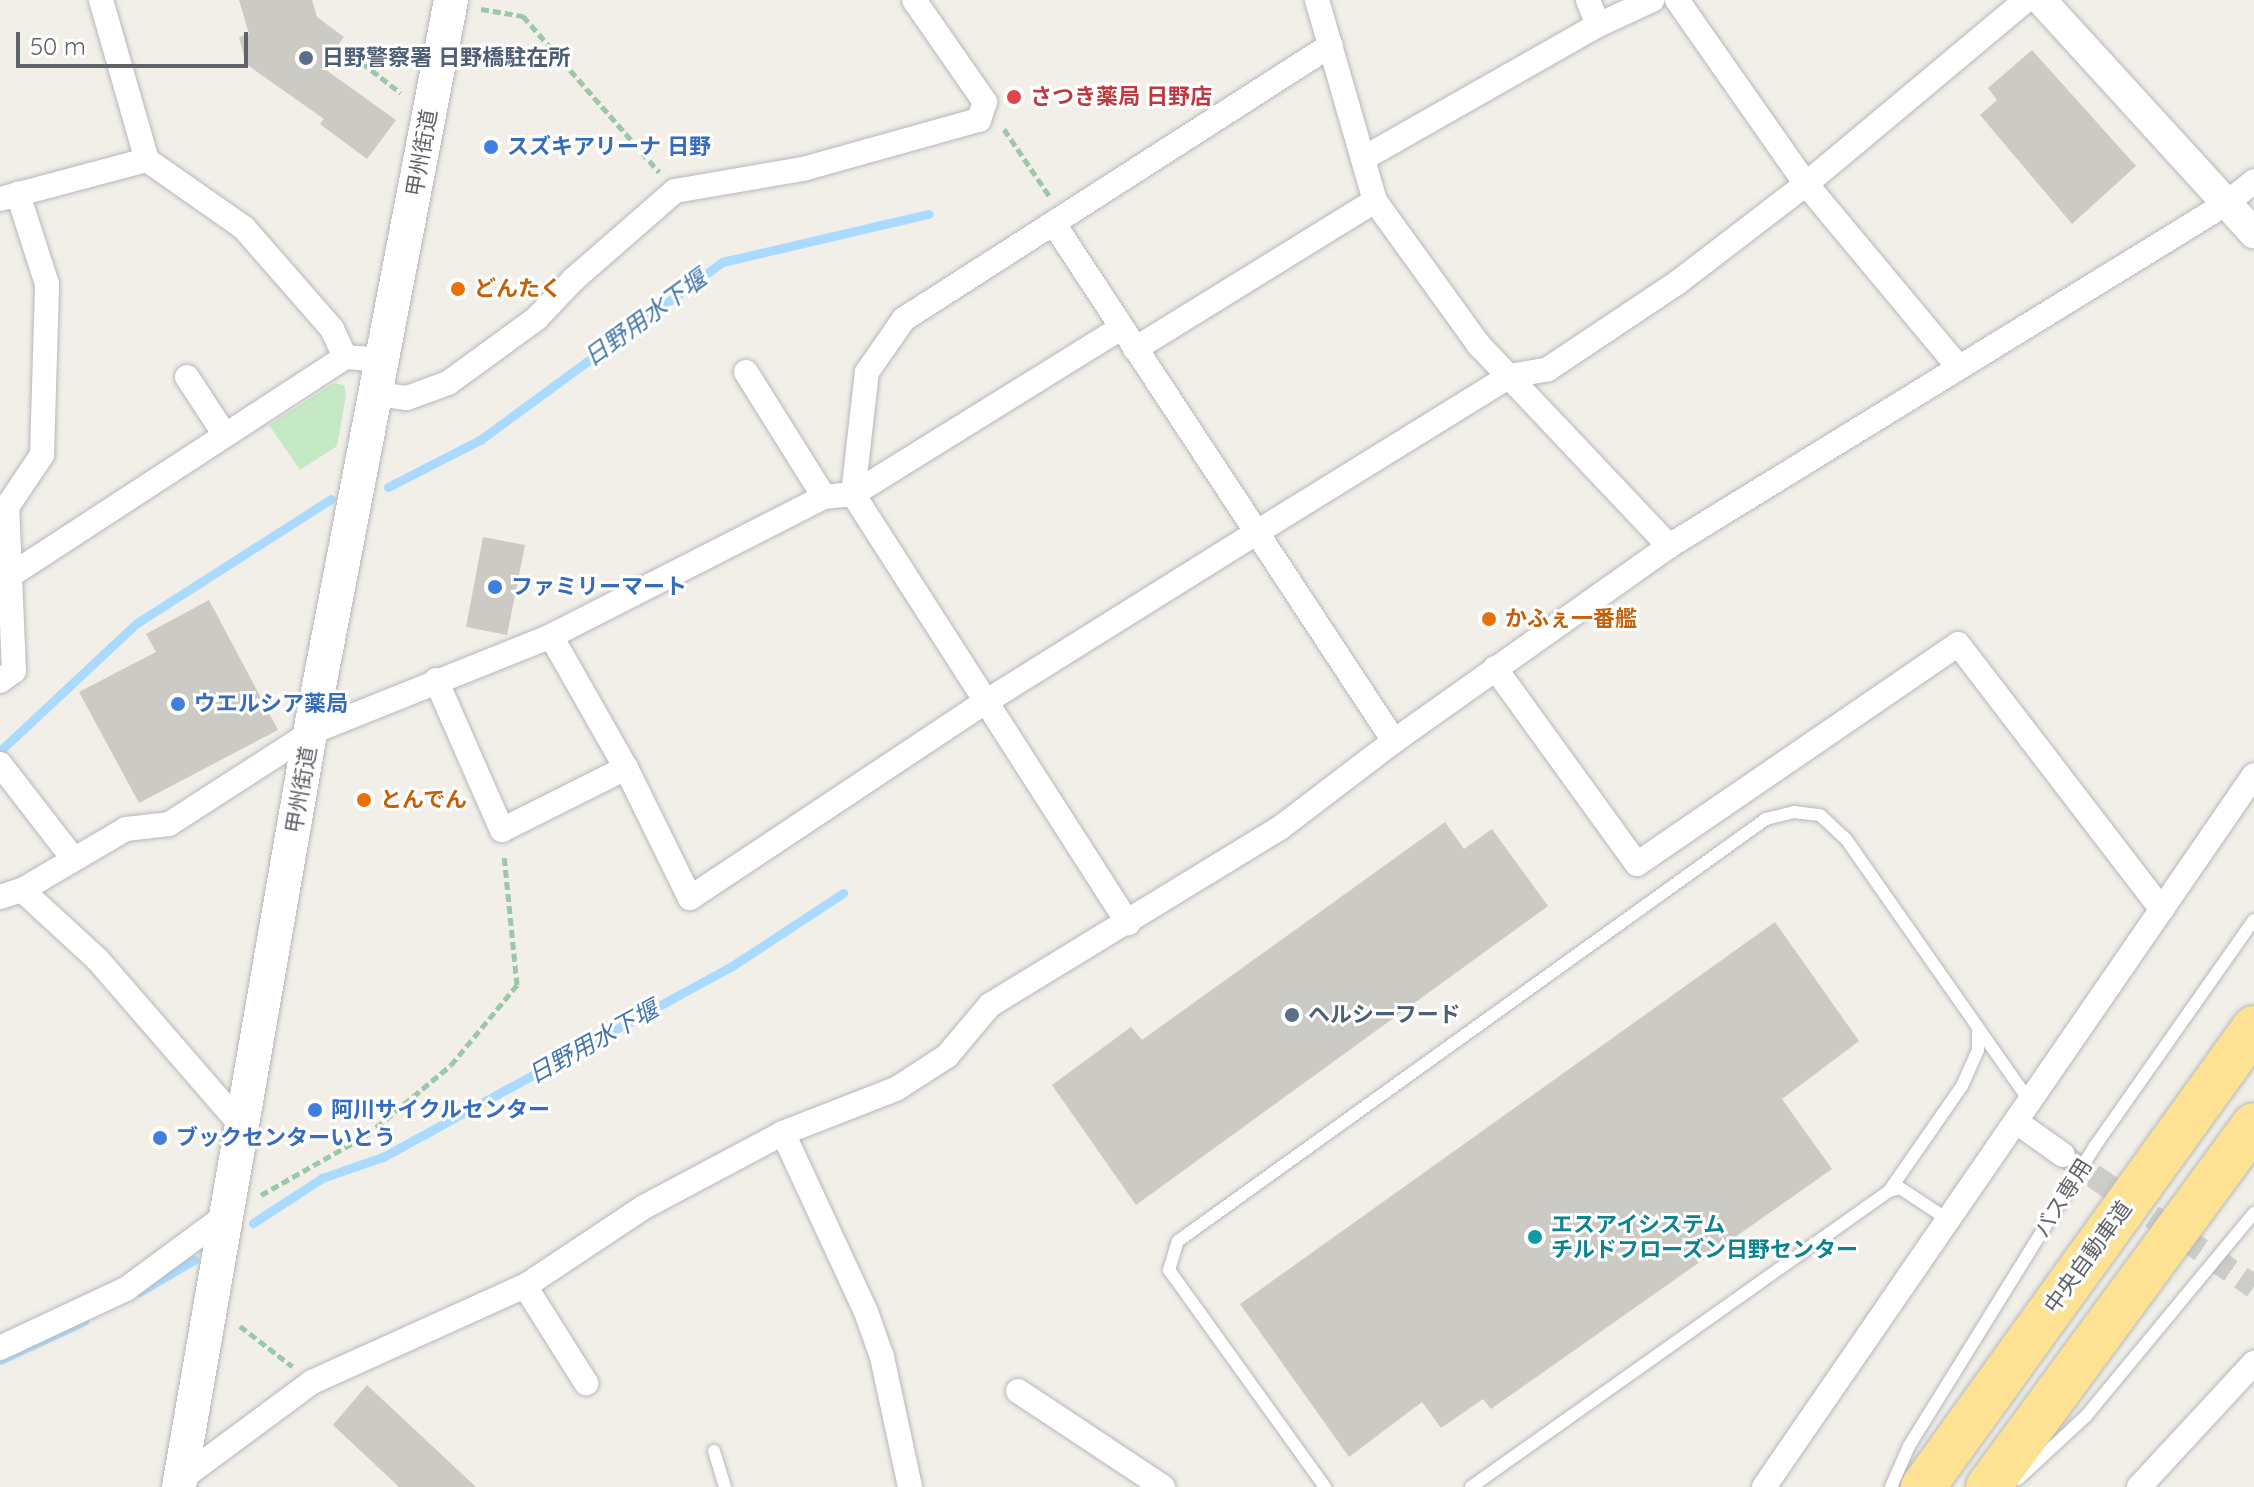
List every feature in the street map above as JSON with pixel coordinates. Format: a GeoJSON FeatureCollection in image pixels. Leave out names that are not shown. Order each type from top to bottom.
{"type":"FeatureCollection","features":[{"type":"Feature","properties":{"kind":"highway","name":"中央自動車道"},"geometry":{"type":"LineString","coordinates":[[1923,1487],[2254,1028]]}},
{"type":"Feature","properties":{"kind":"highway"},"geometry":{"type":"LineString","coordinates":[[1988,1487],[2254,1125]]}},
{"type":"Feature","properties":{"kind":"main road","name":"甲州街道"},"geometry":{"type":"LineString","coordinates":[[180,1483],[310,733],[385,360],[465,4]]}},
{"type":"Feature","properties":{"kind":"street"},"geometry":{"type":"LineString","coordinates":[[101,0],[147,160],[244,228],[332,329],[345,357]]}},
{"type":"Feature","properties":{"kind":"street"},"geometry":{"type":"LineString","coordinates":[[378,394],[407,398],[448,383],[537,318],[574,279],[675,191],[803,169],[979,120],[985,102],[914,0]]}},
{"type":"Feature","properties":{"kind":"street"},"geometry":{"type":"LineString","coordinates":[[1317,0],[1375,201],[1479,345],[1669,546]]}},
{"type":"Feature","properties":{"kind":"street"},"geometry":{"type":"LineString","coordinates":[[1588,0],[1598,25]]}},
{"type":"Feature","properties":{"kind":"street"},"geometry":{"type":"LineString","coordinates":[[1364,158],[1598,25],[1652,0]]}},
{"type":"Feature","properties":{"kind":"street"},"geometry":{"type":"LineString","coordinates":[[1677,0],[1806,184],[1957,365]]}},
{"type":"Feature","properties":{"kind":"street"},"geometry":{"type":"LineString","coordinates":[[551,636],[626,768],[690,898],[987,701],[1254,534],[1510,376],[1548,369],[1677,283],[1806,184],[2026,0]]}},
{"type":"Feature","properties":{"kind":"street"},"geometry":{"type":"LineString","coordinates":[[2041,0],[2254,233]]}},
{"type":"Feature","properties":{"kind":"street"},"geometry":{"type":"LineString","coordinates":[[1128,923],[853,494],[867,372],[904,319],[1331,45]]}},
{"type":"Feature","properties":{"kind":"street"},"geometry":{"type":"LineString","coordinates":[[0,681],[14,671],[14,573],[4,505],[42,455],[47,284],[9,197],[147,160]]}},
{"type":"Feature","properties":{"kind":"street"},"geometry":{"type":"LineString","coordinates":[[180,1483],[312,1382],[525,1286],[644,1207],[783,1133],[896,1089],[947,1056],[990,1005],[1280,828],[1394,741],[1669,546],[1957,365],[2227,203],[2254,181]]}},
{"type":"Feature","properties":{"kind":"street"},"geometry":{"type":"LineString","coordinates":[[1135,349],[1375,201]]}},
{"type":"Feature","properties":{"kind":"street"},"geometry":{"type":"LineString","coordinates":[[1059,221],[1121,328],[1254,534],[1394,741]]}},
{"type":"Feature","properties":{"kind":"street"},"geometry":{"type":"LineString","coordinates":[[242,1126],[98,960],[11,894],[126,829],[169,824],[310,733],[551,636],[824,497],[853,494],[1121,328]]}},
{"type":"Feature","properties":{"kind":"street"},"geometry":{"type":"LineString","coordinates":[[14,573],[345,357],[385,360]]}},
{"type":"Feature","properties":{"kind":"street"},"geometry":{"type":"LineString","coordinates":[[746,372],[824,497]]}},
{"type":"Feature","properties":{"kind":"street"},"geometry":{"type":"LineString","coordinates":[[187,377],[225,435]]}},
{"type":"Feature","properties":{"kind":"street"},"geometry":{"type":"LineString","coordinates":[[1495,668],[1637,864],[1958,644],[2162,910]]}},
{"type":"Feature","properties":{"kind":"street"},"geometry":{"type":"LineString","coordinates":[[436,680],[502,830],[626,768]]}},
{"type":"Feature","properties":{"kind":"street"},"geometry":{"type":"LineString","coordinates":[[1,765],[72,857]]}},
{"type":"Feature","properties":{"kind":"street"},"geometry":{"type":"LineString","coordinates":[[1764,1487],[1950,1221],[2254,775]]}},
{"type":"Feature","properties":{"kind":"street"},"geometry":{"type":"LineString","coordinates":[[2024,1113],[2063,1155]]}},
{"type":"Feature","properties":{"kind":"street"},"geometry":{"type":"LineString","coordinates":[[783,1133],[866,1312],[882,1357],[910,1487]]}},
{"type":"Feature","properties":{"kind":"street"},"geometry":{"type":"LineString","coordinates":[[0,1348],[126,1289],[229,1213]]}},
{"type":"Feature","properties":{"kind":"street"},"geometry":{"type":"LineString","coordinates":[[525,1286],[586,1383]]}},
{"type":"Feature","properties":{"kind":"street"},"geometry":{"type":"LineString","coordinates":[[2139,1487],[2254,1363]]}},
{"type":"Feature","properties":{"kind":"street"},"geometry":{"type":"LineString","coordinates":[[1018,1391],[1163,1487]]}},
{"type":"Feature","properties":{"kind":"lane"},"geometry":{"type":"LineString","coordinates":[[1325,1487],[1169,1270],[1178,1241],[1766,819],[1794,812],[1820,815],[1846,839],[1978,1030],[2024,1113]]}},
{"type":"Feature","properties":{"kind":"lane","name":"バス専用"},"geometry":{"type":"LineString","coordinates":[[1891,1487],[1909,1446],[2095,1146],[2254,920]]}},
{"type":"Feature","properties":{"kind":"lane"},"geometry":{"type":"LineString","coordinates":[[1471,1487],[1889,1191],[1962,1086],[1978,1050],[1978,1030]]}},
{"type":"Feature","properties":{"kind":"lane"},"geometry":{"type":"LineString","coordinates":[[1889,1191],[1900,1188],[1950,1221]]}},
{"type":"Feature","properties":{"kind":"lane"},"geometry":{"type":"LineString","coordinates":[[2008,1487],[2086,1416],[2254,1213]]}},
{"type":"Feature","properties":{"kind":"lane"},"geometry":{"type":"LineString","coordinates":[[714,1451],[725,1487]]}},
{"type":"Feature","properties":{"kind":"path"},"geometry":{"type":"LineString","coordinates":[[465,4],[523,16],[675,191]]}},
{"type":"Feature","properties":{"kind":"path"},"geometry":{"type":"LineString","coordinates":[[343,48],[408,99]]}},
{"type":"Feature","properties":{"kind":"path"},"geometry":{"type":"LineString","coordinates":[[985,102],[1059,221]]}},
{"type":"Feature","properties":{"kind":"path"},"geometry":{"type":"LineString","coordinates":[[229,1213],[367,1135],[451,1065],[517,985],[502,830]]}},
{"type":"Feature","properties":{"kind":"path"},"geometry":{"type":"LineString","coordinates":[[211,1303],[312,1382]]}},
{"type":"Feature","properties":{"kind":"green space"},"geometry":{"type":"Polygon","coordinates":[[[334,383],[344,385],[346,395],[337,446],[300,470],[269,425],[334,383]]]}},
{"type":"Feature","properties":{"kind":"building"},"geometry":{"type":"Polygon","coordinates":[[[239,0],[312,0],[317,17],[344,37],[327,59],[331,62],[326,70],[396,120],[367,159],[320,124],[324,119],[246,64],[239,37],[249,34],[239,0]]]}},
{"type":"Feature","properties":{"kind":"building"},"geometry":{"type":"Polygon","coordinates":[[[2032,50],[2136,166],[2072,224],[1980,115],[1997,100],[1988,88],[2032,50]]]}},
{"type":"Feature","properties":{"kind":"building"},"geometry":{"type":"Polygon","coordinates":[[[483,537],[525,545],[507,635],[466,627],[483,537]]]}},
{"type":"Feature","properties":{"kind":"building"},"geometry":{"type":"Polygon","coordinates":[[[209,600],[278,730],[139,803],[79,692],[156,652],[146,634],[209,600]]]}},
{"type":"Feature","properties":{"kind":"building"},"geometry":{"type":"Polygon","coordinates":[[[1445,822],[1464,849],[1492,829],[1548,906],[1136,1205],[1052,1085],[1131,1027],[1142,1040],[1445,822]]]}},
{"type":"Feature","properties":{"kind":"building","name":"エスアイシステム チルドフローズン日野センター"},"geometry":{"type":"Polygon","coordinates":[[[1775,922],[1859,1041],[1782,1099],[1832,1169],[1491,1409],[1483,1399],[1441,1428],[1422,1402],[1349,1457],[1240,1304],[1775,922]]]}},
{"type":"Feature","properties":{"kind":"building"},"geometry":{"type":"Polygon","coordinates":[[[367,1385],[476,1487],[399,1487],[333,1425],[367,1385]]]}},
{"type":"Feature","properties":{"kind":"waterway","name":"日野用水下堰"},"geometry":{"type":"LineString","coordinates":[[388,487],[480,440],[722,262],[929,214]]}},
{"type":"Feature","properties":{"kind":"waterway","name":"日野用水下堰"},"geometry":{"type":"LineString","coordinates":[[0,751],[137,623],[331,499]]}},
{"type":"Feature","properties":{"kind":"waterway","name":"日野用水下堰"},"geometry":{"type":"LineString","coordinates":[[253,1223],[322,1178],[383,1157],[732,966],[843,893]]}},
{"type":"Feature","properties":{"kind":"waterway","name":"日野用水下堰"},"geometry":{"type":"LineString","coordinates":[[139,1292],[194,1260]]}},
{"type":"Feature","properties":{"kind":"waterway","name":"日野用水下堰"},"geometry":{"type":"LineString","coordinates":[[0,1360],[84,1321]]}},
{"type":"Feature","properties":{"kind":"tunnel"},"geometry":{"type":"LineString","coordinates":[[2063,1155],[2254,1287]]}},
{"type":"Feature","properties":{"kind":"place","name":"日野警察署 日野橋駐在所"},"geometry":{"type":"Point","coordinates":[306,58]}},
{"type":"Feature","properties":{"kind":"place","name":"さつき薬局 日野店"},"geometry":{"type":"Point","coordinates":[1014,97]}},
{"type":"Feature","properties":{"kind":"place","name":"スズキアリーナ 日野"},"geometry":{"type":"Point","coordinates":[491,147]}},
{"type":"Feature","properties":{"kind":"place","name":"どんたく"},"geometry":{"type":"Point","coordinates":[458,289]}},
{"type":"Feature","properties":{"kind":"place","name":"ファミリーマート"},"geometry":{"type":"Point","coordinates":[495,587]}},
{"type":"Feature","properties":{"kind":"place","name":"かふぇ一番艦"},"geometry":{"type":"Point","coordinates":[1489,619]}},
{"type":"Feature","properties":{"kind":"place","name":"ウエルシア薬局"},"geometry":{"type":"Point","coordinates":[178,704]}},
{"type":"Feature","properties":{"kind":"place","name":"とんでん"},"geometry":{"type":"Point","coordinates":[364,800]}},
{"type":"Feature","properties":{"kind":"place","name":"ヘルシーフード"},"geometry":{"type":"Point","coordinates":[1292,1015]}},
{"type":"Feature","properties":{"kind":"place","name":"阿川サイクルセンター"},"geometry":{"type":"Point","coordinates":[315,1110]}},
{"type":"Feature","properties":{"kind":"place","name":"ブックセンターいとう"},"geometry":{"type":"Point","coordinates":[160,1138]}},
{"type":"Feature","properties":{"kind":"place","name":"エスアイシステム チルドフローズン日野センター"},"geometry":{"type":"Point","coordinates":[1535,1237]}}]}
